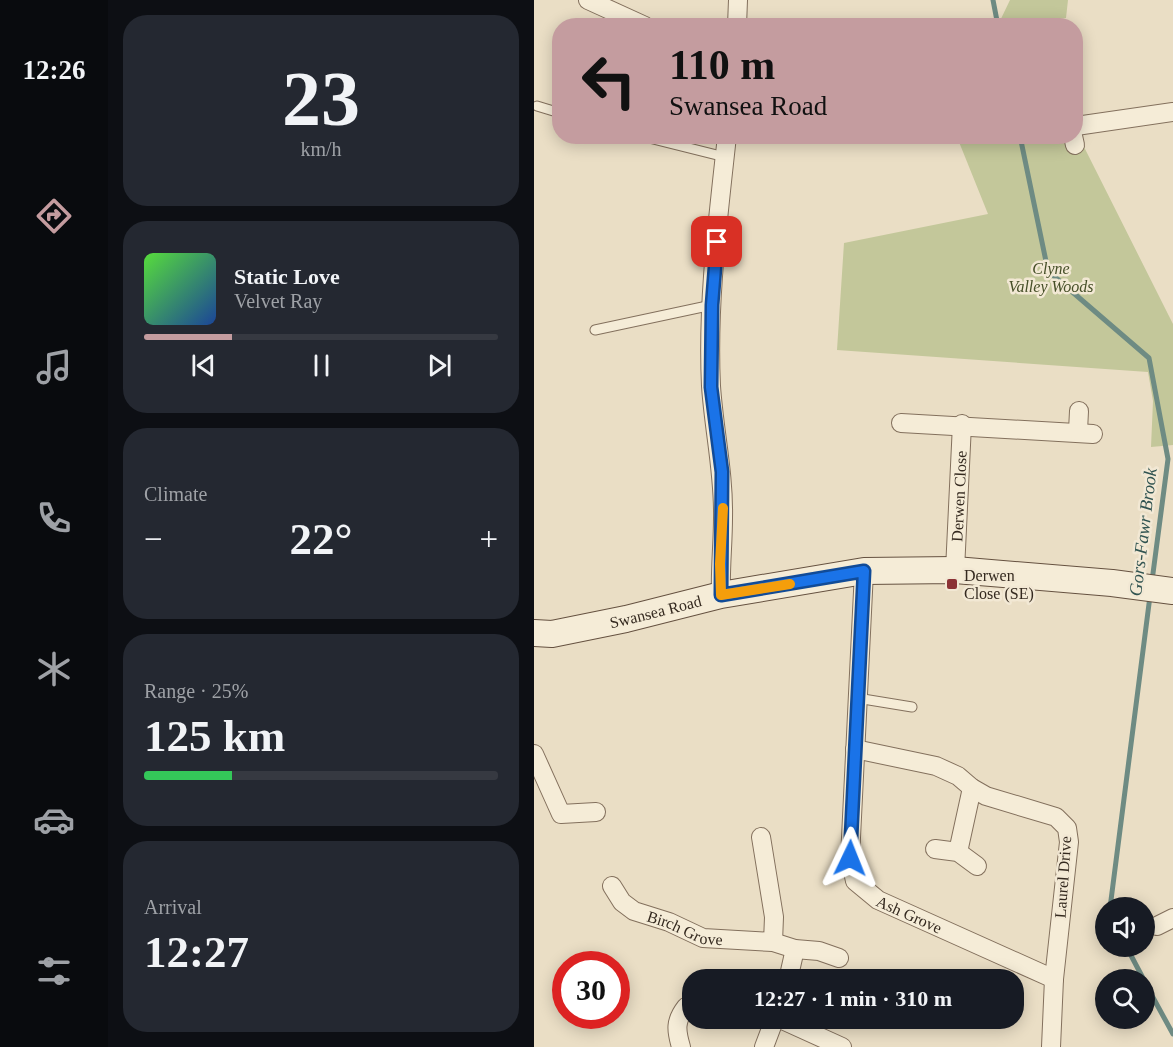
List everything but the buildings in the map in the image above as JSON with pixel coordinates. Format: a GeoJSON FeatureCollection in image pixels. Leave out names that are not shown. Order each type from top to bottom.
{"type":"FeatureCollection","features":[{"type":"Feature","properties":{"kind":"main road","name":"Swansea Road"},"geometry":{"type":"LineString","coordinates":[[534,633],[552,634],[626,619],[721,595],[864,571],[956,570],[1112,583],[1173,591]]}},
{"type":"Feature","properties":{"kind":"street"},"geometry":{"type":"LineString","coordinates":[[588,0],[627,18]]}},
{"type":"Feature","properties":{"kind":"street"},"geometry":{"type":"LineString","coordinates":[[737,18],[738,0]]}},
{"type":"Feature","properties":{"kind":"street"},"geometry":{"type":"LineString","coordinates":[[1083,125],[1173,112]]}},
{"type":"Feature","properties":{"kind":"street"},"geometry":{"type":"LineString","coordinates":[[721,595],[722,472],[711,387],[712,305],[726,144]]}},
{"type":"Feature","properties":{"kind":"street"},"geometry":{"type":"LineString","coordinates":[[902,423],[962,424],[1085,433],[1079,411]]}},
{"type":"Feature","properties":{"kind":"street","name":"Derwen Close"},"geometry":{"type":"LineString","coordinates":[[956,570],[962,424]]}},
{"type":"Feature","properties":{"kind":"street","name":"Ash Grove"},"geometry":{"type":"LineString","coordinates":[[864,571],[850,858],[855,881],[878,900],[1054,979]]}},
{"type":"Feature","properties":{"kind":"street","name":"Laurel Drive"},"geometry":{"type":"LineString","coordinates":[[855,749],[936,766],[958,776],[972,789],[986,796],[1056,817],[1067,828],[1069,842],[1054,979],[1051,1047]]}},
{"type":"Feature","properties":{"kind":"street"},"geometry":{"type":"LineString","coordinates":[[534,754],[561,814],[596,812]]}},
{"type":"Feature","properties":{"kind":"street"},"geometry":{"type":"LineString","coordinates":[[958,852],[972,789]]}},
{"type":"Feature","properties":{"kind":"street"},"geometry":{"type":"LineString","coordinates":[[761,837],[774,916],[773,942]]}},
{"type":"Feature","properties":{"kind":"street"},"geometry":{"type":"LineString","coordinates":[[935,849],[958,852],[977,866]]}},
{"type":"Feature","properties":{"kind":"street","name":"Birch Grove"},"geometry":{"type":"LineString","coordinates":[[612,886],[622,902],[633,911],[669,922],[703,938],[773,942],[795,949],[819,951],[839,958]]}},
{"type":"Feature","properties":{"kind":"street"},"geometry":{"type":"LineString","coordinates":[[790,969],[795,949]]}},
{"type":"Feature","properties":{"kind":"street"},"geometry":{"type":"LineString","coordinates":[[681,1047],[676,1030],[677,1018],[682,1012]]}},
{"type":"Feature","properties":{"kind":"street"},"geometry":{"type":"LineString","coordinates":[[764,1047],[772,1029]]}},
{"type":"Feature","properties":{"kind":"street"},"geometry":{"type":"LineString","coordinates":[[802,1029],[842,1047]]}},
{"type":"Feature","properties":{"kind":"lane"},"geometry":{"type":"LineString","coordinates":[[537,106],[552,111]]}},
{"type":"Feature","properties":{"kind":"lane"},"geometry":{"type":"LineString","coordinates":[[673,144],[725,157]]}},
{"type":"Feature","properties":{"kind":"lane"},"geometry":{"type":"LineString","coordinates":[[595,330],[712,305]]}},
{"type":"Feature","properties":{"kind":"lane"},"geometry":{"type":"LineString","coordinates":[[857,698],[912,707]]}},
{"type":"Feature","properties":{"kind":"green space"},"geometry":{"type":"Polygon","coordinates":[[[1010,0],[1068,0],[1066,18],[1001,18],[1010,0]]]}},
{"type":"Feature","properties":{"kind":"green space","name":"Clyne Valley Woods"},"geometry":{"type":"Polygon","coordinates":[[[960,144],[1083,144],[1173,324],[1173,445],[1151,447],[1153,401],[1148,372],[837,350],[844,243],[988,214],[960,144]]]}},
{"type":"Feature","properties":{"kind":"waterway","name":"Gors-Fawr Brook"},"geometry":{"type":"LineString","coordinates":[[993,0],[996,18]]}},
{"type":"Feature","properties":{"kind":"waterway","name":"Gors-Fawr Brook"},"geometry":{"type":"LineString","coordinates":[[1022,144],[1048,271],[1149,358],[1168,459],[1152,581]]}},
{"type":"Feature","properties":{"kind":"waterway","name":"Gors-Fawr Brook"},"geometry":{"type":"LineString","coordinates":[[1111,897],[1150,596]]}},
{"type":"Feature","properties":{"kind":"waterway","name":"Gors-Fawr Brook"},"geometry":{"type":"LineString","coordinates":[[1132,957],[1138,969]]}},
{"type":"Feature","properties":{"kind":"waterway","name":"Gors-Fawr Brook"},"geometry":{"type":"LineString","coordinates":[[1155,1001],[1173,1034]]}},
{"type":"Feature","properties":{"kind":"slow traffic"},"geometry":{"type":"LineString","coordinates":[[723,508],[721,595],[790,584]]}},
{"type":"Feature","properties":{"kind":"place","name":"Derwen Close (SE)"},"geometry":{"type":"Point","coordinates":[952,584]}},
{"type":"Feature","properties":{"kind":"route"},"geometry":{"type":"LineString","coordinates":[[717,242],[712,305],[711,387],[722,472],[721,595],[864,571],[850,858]]}}]}
